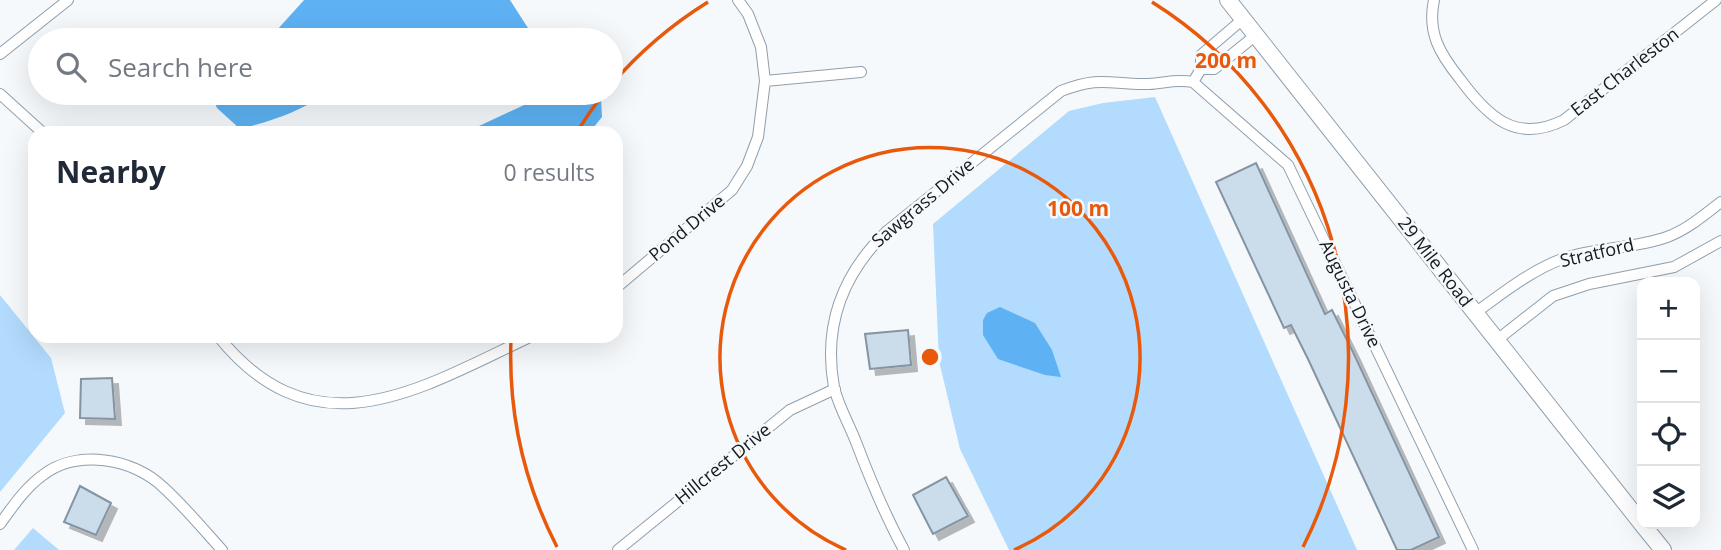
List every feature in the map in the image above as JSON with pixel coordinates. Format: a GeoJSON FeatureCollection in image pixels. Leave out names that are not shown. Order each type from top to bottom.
{"type":"FeatureCollection","features":[{"type":"Feature","properties":{"kind":"street"},"geometry":{"type":"LineString","coordinates":[[33,28],[68,0]]}},
{"type":"Feature","properties":{"kind":"street","name":"Pond Drive"},"geometry":{"type":"LineString","coordinates":[[623,282],[732,190],[747,166],[758,138],[765,81],[761,47],[748,15],[738,0]]}},
{"type":"Feature","properties":{"kind":"street","name":"29 Mile Road"},"geometry":{"type":"LineString","coordinates":[[1228,0],[1637,518]]}},
{"type":"Feature","properties":{"kind":"street","name":"East Charleston"},"geometry":{"type":"LineString","coordinates":[[1434,0],[1431,22],[1438,49],[1484,111],[1506,124],[1536,129],[1564,120],[1716,0]]}},
{"type":"Feature","properties":{"kind":"street"},"geometry":{"type":"LineString","coordinates":[[1193,82],[1201,69],[1201,55],[1243,19]]}},
{"type":"Feature","properties":{"kind":"street"},"geometry":{"type":"LineString","coordinates":[[0,54],[28,32]]}},
{"type":"Feature","properties":{"kind":"street"},"geometry":{"type":"LineString","coordinates":[[1201,69],[1214,69],[1256,35]]}},
{"type":"Feature","properties":{"kind":"street"},"geometry":{"type":"LineString","coordinates":[[765,81],[861,72]]}},
{"type":"Feature","properties":{"kind":"street","name":"Sawgrass Drive"},"geometry":{"type":"LineString","coordinates":[[904,550],[879,502],[835,389],[831,356],[834,314],[845,284],[864,253],[886,232],[1061,91],[1086,82],[1107,79],[1150,84],[1175,79],[1193,82]]}},
{"type":"Feature","properties":{"kind":"street","name":"Augusta Drive"},"geometry":{"type":"LineString","coordinates":[[1193,82],[1272,147],[1288,165],[1473,550]]}},
{"type":"Feature","properties":{"kind":"street"},"geometry":{"type":"LineString","coordinates":[[0,94],[35,126]]}},
{"type":"Feature","properties":{"kind":"street","name":"Stratford"},"geometry":{"type":"LineString","coordinates":[[1475,313],[1521,279],[1549,264],[1578,254],[1670,236],[1699,220],[1721,202]]}},
{"type":"Feature","properties":{"kind":"street","name":"Stratford"},"geometry":{"type":"LineString","coordinates":[[1497,340],[1553,296],[1570,289],[1674,267],[1721,241]]}},
{"type":"Feature","properties":{"kind":"street"},"geometry":{"type":"LineString","coordinates":[[225,343],[251,370],[281,388],[313,401],[342,404],[408,394],[517,343]]}},
{"type":"Feature","properties":{"kind":"street","name":"Hillcrest Drive"},"geometry":{"type":"LineString","coordinates":[[618,550],[790,410],[835,389]]}},
{"type":"Feature","properties":{"kind":"street"},"geometry":{"type":"LineString","coordinates":[[0,524],[25,490],[45,473],[72,463],[102,460],[128,464],[161,485],[222,550]]}},
{"type":"Feature","properties":{"kind":"street","name":"29 Mile Road"},"geometry":{"type":"LineString","coordinates":[[1646,529],[1663,550]]}},
{"type":"Feature","properties":{"kind":"shaded area"},"geometry":{"type":"Polygon","coordinates":[[[1155,97],[1357,550],[1009,550],[960,449],[939,361],[933,224],[1069,111],[1103,103],[1155,97]]]}},
{"type":"Feature","properties":{"kind":"shaded area"},"geometry":{"type":"Polygon","coordinates":[[[0,295],[28,330],[28,343],[39,343],[51,358],[65,413],[0,492],[0,295]]]}},
{"type":"Feature","properties":{"kind":"shaded area"},"geometry":{"type":"Polygon","coordinates":[[[33,528],[59,550],[14,550],[33,528]]]}},
{"type":"Feature","properties":{"kind":"water"},"geometry":{"type":"Polygon","coordinates":[[[304,0],[510,0],[528,28],[279,28],[304,0]]]}},
{"type":"Feature","properties":{"kind":"water"},"geometry":{"type":"Polygon","coordinates":[[[216,105],[307,105],[252,126],[237,126],[216,105]]]}},
{"type":"Feature","properties":{"kind":"water"},"geometry":{"type":"Polygon","coordinates":[[[524,105],[601,105],[602,117],[595,126],[479,126],[524,105]]]}},
{"type":"Feature","properties":{"kind":"water"},"geometry":{"type":"Polygon","coordinates":[[[1000,307],[1035,323],[1052,350],[1061,377],[1045,375],[998,359],[983,335],[983,320],[987,313],[1000,307]]]}},
{"type":"Feature","properties":{"kind":"building"},"geometry":{"type":"Polygon","coordinates":[[[1256,163],[1325,314],[1332,310],[1439,537],[1411,550],[1397,550],[1308,359],[1291,325],[1284,328],[1216,182],[1256,163]]]}},
{"type":"Feature","properties":{"kind":"building"},"geometry":{"type":"Polygon","coordinates":[[[908,330],[911,365],[870,369],[865,334],[908,330]]]}},
{"type":"Feature","properties":{"kind":"building"},"geometry":{"type":"Polygon","coordinates":[[[112,378],[115,419],[80,418],[81,379],[112,378]]]}},
{"type":"Feature","properties":{"kind":"building"},"geometry":{"type":"Polygon","coordinates":[[[946,477],[968,516],[933,534],[913,495],[946,477]]]}},
{"type":"Feature","properties":{"kind":"building"},"geometry":{"type":"Polygon","coordinates":[[[80,486],[111,503],[96,535],[64,522],[80,486]]]}}]}
